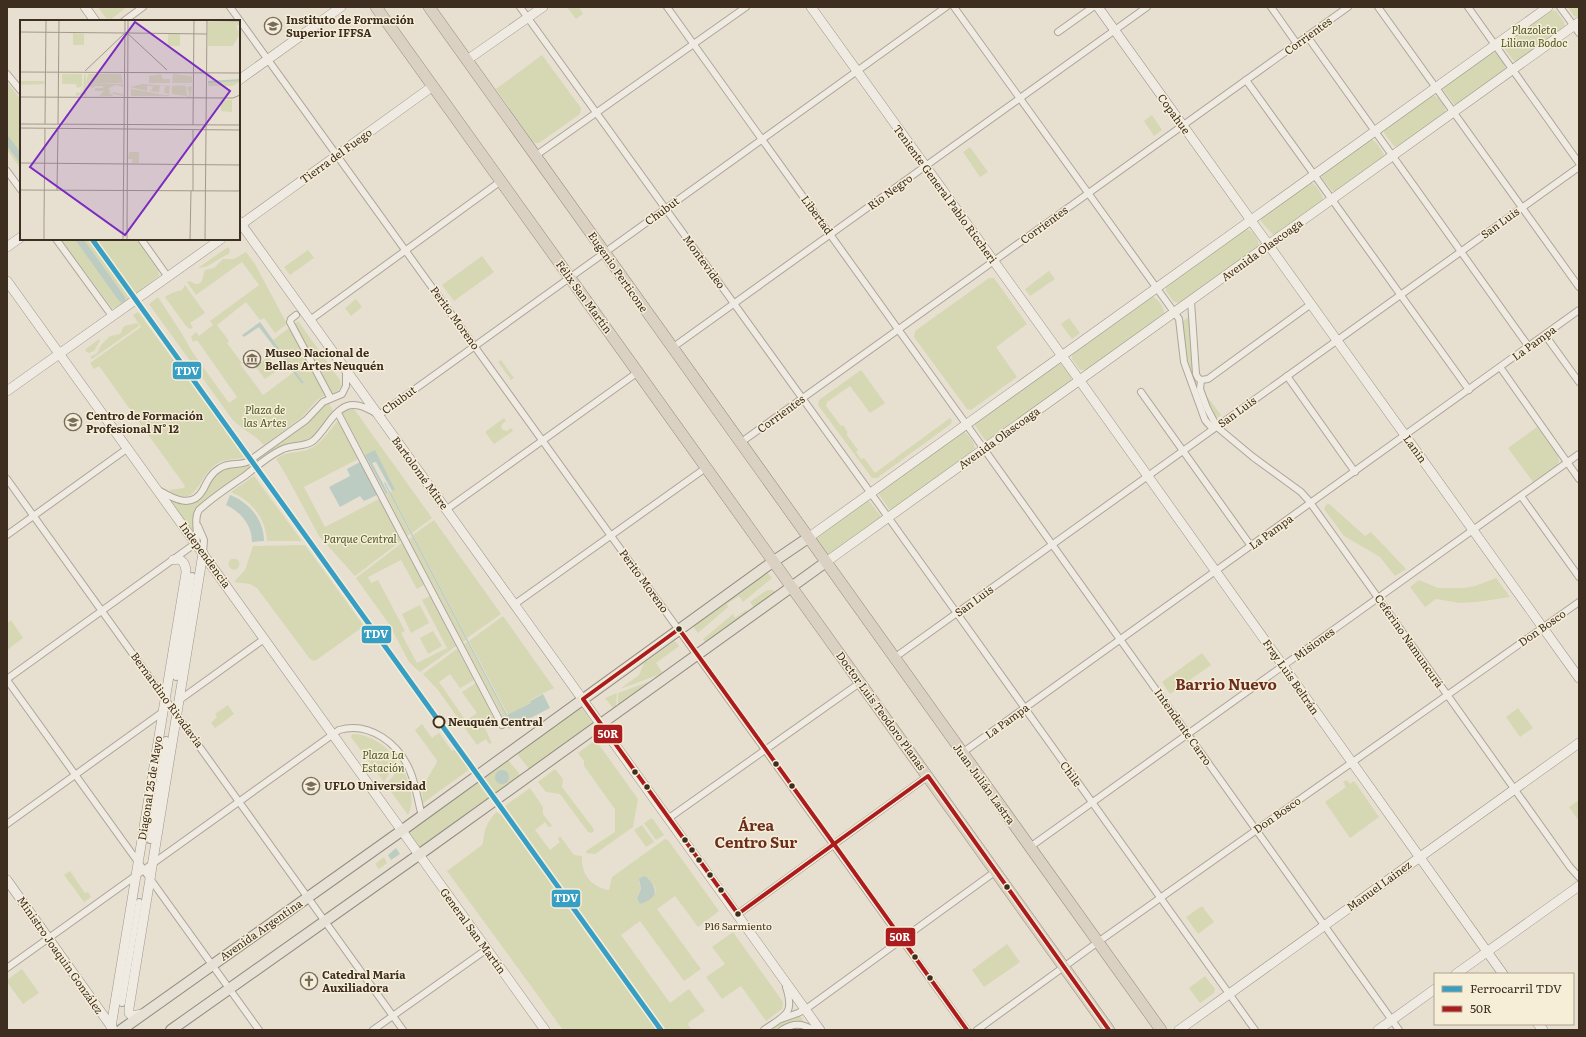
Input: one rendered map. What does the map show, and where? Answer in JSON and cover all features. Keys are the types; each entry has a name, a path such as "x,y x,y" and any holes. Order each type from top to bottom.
{"highway":[{"name":"Félix San Martín","path":"376,7 792,586"},
{"name":"Eugenio Perticone","path":"429,7 808,538"},
{"name":"Juan Julián Lastra","path":"808,538 1161,1030"},
{"name":"Doctor Luis Teodoro Planas","path":"792,586 1109,1030"}],"main road":[{"path":"85,7 94,20"},
{"path":"240,79 341,7"},
{"path":"467,60 542,7"},
{"name":"Teniente General Pablo Riccheri","path":"811,7 1080,381"},
{"name":"Copahue","path":"1098,7 1251,220"},
{"path":"401,831 679,629 1548,7"},
{"name":"Avenida Olascoaga","path":"419,856 792,586 1080,381 1513,69 1577,27"},
{"name":"Tierra del Fuego","path":"240,224 433,86"},
{"name":"Lanín","path":"1251,220 1579,678"},
{"name":"Bartolomé Mitre","path":"240,224 602,724 820,1030"},
{"path":"7,247 20,238"},
{"path":"7,391 220,240"},
{"name":"Independencia","path":"7,280 401,831"},
{"name":"Fray Luis Beltrán","path":"1080,381 1502,973"},
{"name":"Diagonal 25 de Mayo","path":"122,1003 139,902 151,880 153,862 150,840 166,740 163,712 165,698 176,677 192,575 203,553"},
{"path":"173,560 178,559 182,561 192,575"},
{"name":"Diagonal 25 de Mayo","path":"115,1029 122,1003 139,902 139,869 150,840 166,740 177,715 180,700 176,677 192,575"},
{"name":"Manuel Lainez","path":"1179,1030 1579,743"},
{"name":"General San Martín","path":"401,831 545,1030"},
{"name":"Avenida Argentina","path":"115,1029 142,1014 401,831"},
{"path":"172,1030 419,856"},
{"name":"Ministro Joaquín González","path":"7,880 115,1029"},
{"path":"1457,973 1579,886"},
{"path":"1378,1030 1434,990"},
{"path":"122,1003 131,1015 134,1016 142,1014"}],"street":[{"path":"125,20 143,7"},
{"name":"Perito Moreno","path":"230,7 240,20"},
{"name":"Montevideo","path":"520,7 888,517"},
{"name":"Libertad","path":"667,7 966,424"},
{"path":"535,156 746,7"},
{"name":"Chubut","path":"379,415 946,7"},
{"name":"Ceferino Namuncurá","path":"954,7 1174,313 1180,323 1182,353 1205,420 1301,492 1311,503 1514,789 1570,867 1579,877"},
{"path":"1058,32 1093,7"},
{"name":"Río Negro","path":"672,348 1147,7"},
{"path":"1271,7 1297,44"},
{"name":"Corrientes","path":"740,443 1348,7"},
{"path":"1378,7 1579,287"},
{"path":"1468,7 1579,163"},
{"path":"1560,7 1577,27"},
{"name":"Perito Moreno","path":"240,21 967,1030"},
{"path":"1307,36 1529,346"},
{"path":"7,74 20,90"},
{"path":"1246,80 1469,390"},
{"name":"San Luis","path":"894,658 1579,167"},
{"path":"7,171 20,189"},
{"path":"310,320 501,181"},
{"path":"57,240 112,316"},
{"path":"141,240 168,277"},
{"path":"1191,301 1196,374 1201,380"},
{"path":"1201,380 1208,379 1311,304"},
{"name":"La Pampa","path":"962,753 1579,310"},
{"path":"296,315 290,322 330,397"},
{"path":"1545,335 1579,382"},
{"path":"1500,367 1579,479"},
{"path":"157,490 180,501 188,501 195,498 201,493 211,475 218,469 226,465 241,464 250,461 306,420 321,403 342,394 346,386 346,369"},
{"path":"447,510 638,372"},
{"path":"1287,376 1355,472"},
{"path":"1201,380 1200,389 1215,428"},
{"path":"1141,392 1251,546"},
{"path":"259,1030 151,880 139,869 7,679 196,543 196,514 203,506 279,451 288,447 303,446 313,441 343,408 352,405 358,406 379,415"},
{"path":"339,415 502,724"},
{"name":"Intendente Carro","path":"966,424 1399,1030"},
{"path":"7,535 128,448"},
{"name":"Misiones","path":"1030,847 1579,454"},
{"path":"515,604 707,467"},
{"name":"Bernardino Rivadavia","path":"7,479 403,1030"},
{"path":"1521,496 1579,577"},
{"name":"Chile","path":"888,517 1255,1030"},
{"path":"197,524 204,537 205,543 203,553"},
{"name":"Don Bosco","path":"977,1030 1098,942 1579,602"},
{"path":"7,824 264,639"},
{"path":"669,818 861,682"},
{"path":"7,968 139,869 153,862 339,730 348,728 364,728 382,737 393,746 403,758 410,771 422,816"},
{"path":"738,914 928,776"},
{"path":"764,1030 781,1019 806,1009 996,871"},
{"path":"373,1030 486,949"},
{"path":"781,1019 787,1012 790,1004 784,978"},
{"path":"782,1030 797,1024 807,1026 813,1030"}],"green space":[{"path":"98,7 127,7 111,19 106,18"},
{"path":"567,7 579,7 583,14 576,19"},
{"path":"1568,7 1579,7 1579,17 1574,16"},
{"name":"Plazoleta Liliana Bodoc","path":"1551,10 1556,11 1564,22 1565,27 1517,62 1514,61 1504,48 1505,43"},
{"path":"1491,52 1496,53 1504,64 1506,70 1457,105 1454,104 1443,88"},
{"path":"542,55 581,108 580,114 539,143 534,143 496,89"},
{"path":"7,82 20,99 20,168 7,150"},
{"path":"1433,95 1441,102 1446,112 1397,147 1394,146 1384,133 1384,130"},
{"path":"1152,115 1162,130 1154,136 1144,121"},
{"path":"1371,139 1380,148 1384,155 1383,158 1335,192 1332,191 1321,175"},
{"path":"970,147 988,172 980,177 963,152"},
{"path":"1310,182 1320,191 1323,198 1322,201 1275,235 1272,234 1261,221 1261,218"},
{"path":"1247,229 1253,233 1256,238 1259,245 1257,247 1180,303 1174,302 1166,291 1166,286"},
{"path":"62,240 137,240 158,270 159,276 119,307 112,308"},
{"path":"228,247 230,250 229,254 210,265 198,268"},
{"path":"308,250 314,258 290,275 284,267"},
{"name":"Plaza de las Artes","path":"246,252 255,264 287,324 275,333 264,318 260,320 246,302 217,325 229,341 227,343 242,363 240,364 263,395 294,372 302,384 304,383 273,340 289,328 325,395 318,399 302,417 264,445 232,419 149,304 158,297 191,350 229,403 237,397 197,340 193,342 191,337 196,332 199,336 213,325 210,321 259,285 242,262 196,295 187,282 190,281 200,284 205,270 214,268 223,259 234,259"},
{"path":"482,256 494,272 454,301 442,285"},
{"path":"1049,271 1055,279 1030,296 1025,289"},
{"path":"989,278 994,278 1027,324 996,347 1017,377 971,410 967,409 914,337 915,331"},
{"path":"185,285 205,313 190,323 193,328 190,329 186,326 165,297 182,290"},
{"path":"1150,297 1154,297 1160,303 1164,309 1164,314 1086,370 1080,370 1072,359 1072,354"},
{"path":"356,299 362,307 351,316 345,308"},
{"path":"138,312 245,457 226,460 215,465 209,470 196,490 185,497 169,490 184,488 185,486 99,366 94,369 90,363 141,327 133,315"},
{"path":"1069,318 1080,333 1072,339 1061,324"},
{"path":"1187,318 1190,319 1194,379 1221,415 1204,427 1184,368 1178,325"},
{"path":"298,321 340,380 341,386 338,391 332,393 295,324"},
{"path":"137,323 139,326 92,359 90,357 97,353 101,345 110,336 120,334 124,326"},
{"path":"99,339 100,341 94,351 89,353 85,351 86,349"},
{"path":"268,357 278,370 265,379 255,366"},
{"path":"501,360 514,378 511,380 498,362"},
{"path":"1057,363 1062,364 1071,377 1071,381 988,441 985,440 974,424"},
{"path":"861,370 885,403 870,413 850,386 827,402 826,406 841,426 843,425 848,433 846,434 858,450 856,452 861,459 864,458 875,473 950,418 952,420 951,424 877,478 872,478 818,405 819,400"},
{"path":"328,401 334,413 315,436 308,441 290,445 197,508 193,517 194,532 192,531 168,498 181,503 188,503 223,469 230,466 244,465"},
{"name":"Parque Central","path":"349,409 354,409 432,518 412,533 390,492 394,490 375,451 365,455 342,412"},
{"path":"504,418 506,421 501,427 503,430 507,431 511,428 513,431 494,444 485,432"},
{"name":"Parque Central","path":"338,420 358,459 304,487 325,527 379,499 401,541 355,576 319,536 276,459 285,454 313,447 325,437"},
{"path":"1537,427 1558,456 1559,461 1557,465 1533,482 1508,448"},
{"path":"963,431 971,439 975,449 892,510 889,509 878,493"},
{"path":"254,476 302,541 267,541 261,518 245,500 231,492"},
{"path":"389,493 410,534 407,536 386,494"},
{"path":"868,500 881,516 881,519 828,555 815,538"},
{"path":"1328,503 1365,536 1371,532 1406,569 1395,576 1380,557 1344,536 1324,509"},
{"name":"Parque Central","path":"434,520 501,614 467,638 413,535"},
{"path":"412,537 466,640 463,642 409,539"},
{"name":"Parque Central","path":"402,543 424,585 417,589 401,560 368,577 371,583 378,580 405,631 401,633 417,663 447,648 422,600 430,596 456,646 420,672 409,662 389,624 356,578"},
{"path":"305,545 364,626 315,661 310,659 257,588 250,584 234,582 245,570 253,546"},
{"path":"232,559 236,559 238,560 238,568 232,569 229,566 229,562"},
{"path":"766,571 772,578 743,602 739,596 727,604 728,607 698,633 692,625"},
{"path":"1496,578 1510,597 1460,603 1436,599 1425,607 1410,587 1419,580 1438,588 1464,588 1475,586"},
{"path":"767,590 773,590 777,593 755,609 750,602"},
{"path":"420,605 429,623 411,633 402,614"},
{"path":"746,610 748,614 706,644 703,639 733,614 735,618"},
{"path":"503,616 554,688 530,700 531,703 508,715 469,641"},
{"path":"11,620 23,638 7,650 7,623"},
{"path":"433,631 442,646 428,654 420,638"},
{"path":"675,641 679,646 656,663 662,672 658,675 620,689 639,675 644,663"},
{"path":"467,642 506,716 503,717 464,644"},
{"path":"457,649 474,680 460,688 450,674 439,682 466,721 477,713 462,692 476,683 494,719 483,724 492,743 489,744 486,739 477,745 438,690 423,674"},
{"path":"1202,653 1211,665 1170,694 1162,682"},
{"path":"648,682 649,683 618,705 618,693"},
{"path":"617,693 616,706 613,708 605,698"},
{"path":"228,705 234,714 215,728 211,723 217,717 215,714"},
{"path":"579,708 583,709 593,724 529,769 518,755 518,752"},
{"path":"1518,708 1533,728 1520,737 1506,717"},
{"name":"Plaza La Estación","path":"422,724 432,738 439,733 452,751 455,749 470,769 423,803 422,788 437,762 415,730"},
{"name":"Plaza La Estación","path":"352,734 366,736 378,742 397,760 384,782 351,737"},
{"path":"594,741 597,742 638,799 633,827 595,854 586,853 586,851 615,832 615,809 584,766 584,761 578,753"},
{"path":"508,760 519,773 520,777 420,848 408,832"},
{"name":"Plaza La Estación","path":"401,766 409,783 411,796 408,815 386,785"},
{"path":"555,769 563,779 562,787 593,828 594,831 592,833 588,832 560,794 546,792 538,782"},
{"path":"1347,780 1350,784 1354,781 1379,817 1350,838 1325,802 1346,787 1343,782"},
{"path":"530,788 543,807 543,814 552,826 549,827 545,822 535,830 550,850 560,842 558,839 560,836 574,855 582,856 583,868 588,879 597,886 609,890 612,877 665,839 668,840 719,911 698,927 675,896 657,909 701,969 684,981 640,921 621,935 670,1003 689,989 705,1011 689,1022 688,1025 692,1030 666,1030 505,806","holes":["648,878 655,887 656,892 640,904 637,897 641,889 639,881"]},
{"path":"1579,800 1579,821 1569,807"},
{"path":"497,812 502,815 657,1030 563,1030 447,871 482,845 487,825"},
{"path":"652,818 664,835 656,840 644,823"},
{"path":"642,825 654,842 646,847 634,830"},
{"path":"384,857 387,863 379,869 375,864"},
{"path":"70,871 85,893 88,892 91,897 84,902 64,875"},
{"path":"1202,906 1214,922 1198,934 1186,917"},
{"path":"733,932 783,1002 782,1009 766,1021 741,986 722,999 706,977 725,964 712,947"},
{"path":"1007,944 1020,962 984,987 972,970"},
{"path":"22,969 39,993 23,1004 7,982 7,980"},
{"path":"1205,976 1215,989 1214,993 1200,1003 1189,988"},
{"path":"800,1016 805,1023 768,1030 783,1021"}],"shaded area":[{"path":"260,322 304,383 302,384 259,327 244,337 242,335"},
{"path":"375,450 395,490 392,491 376,462 372,463 388,493 386,494 365,455"},
{"path":"360,462 377,495 364,501 360,496 340,507 329,487 350,476 347,469"},
{"path":"385,482 507,715 531,703 530,701 543,694 550,708 509,729 506,723 496,728 493,722 506,716 384,483"},
{"path":"230,495 243,502 254,513 261,526 264,541 252,542 250,530 245,520 236,511 226,505"},
{"path":"499,770 505,770 509,774 509,780 505,784 499,784 495,780 495,774"},
{"path":"396,848 400,854 391,860 388,855"},
{"path":"644,876 648,878 654,886 655,893 648,901 640,904 637,898 641,889 639,879"}],"waterway":[{"path":"7,140 20,158"},
{"path":"80,240 122,299"}],"rail line":[{"name":"TDV","path":"93,240 661,1030"}],"transit line":[{"name":"50R","path":"679,629 834,844 738,914 583,699 679,629"},
{"name":"50R","path":"834,844 928,776 1109,1030"},
{"name":"50R","path":"834,844 967,1030"}],"place":[{"name":"Instituto de Formación Superior IFFSA","path":"273,26"},
{"name":"Museo Nacional de Bellas Artes Neuquén","path":"252,359"},
{"name":"Centro de Formación Profesional N° 12","path":"73,422"},
{"name":"Neuquén Central","path":"439,722"},
{"name":"UFLO Universidad","path":"311,786"},
{"name":"P16 Sarmiento","path":"738,914"},
{"name":"Catedral María Auxiliadora","path":"309,981"}],"district":[{"name":"Barrio Nuevo","path":"1226,685"},
{"name":"Área Centro Sur","path":"756,834"}]}
